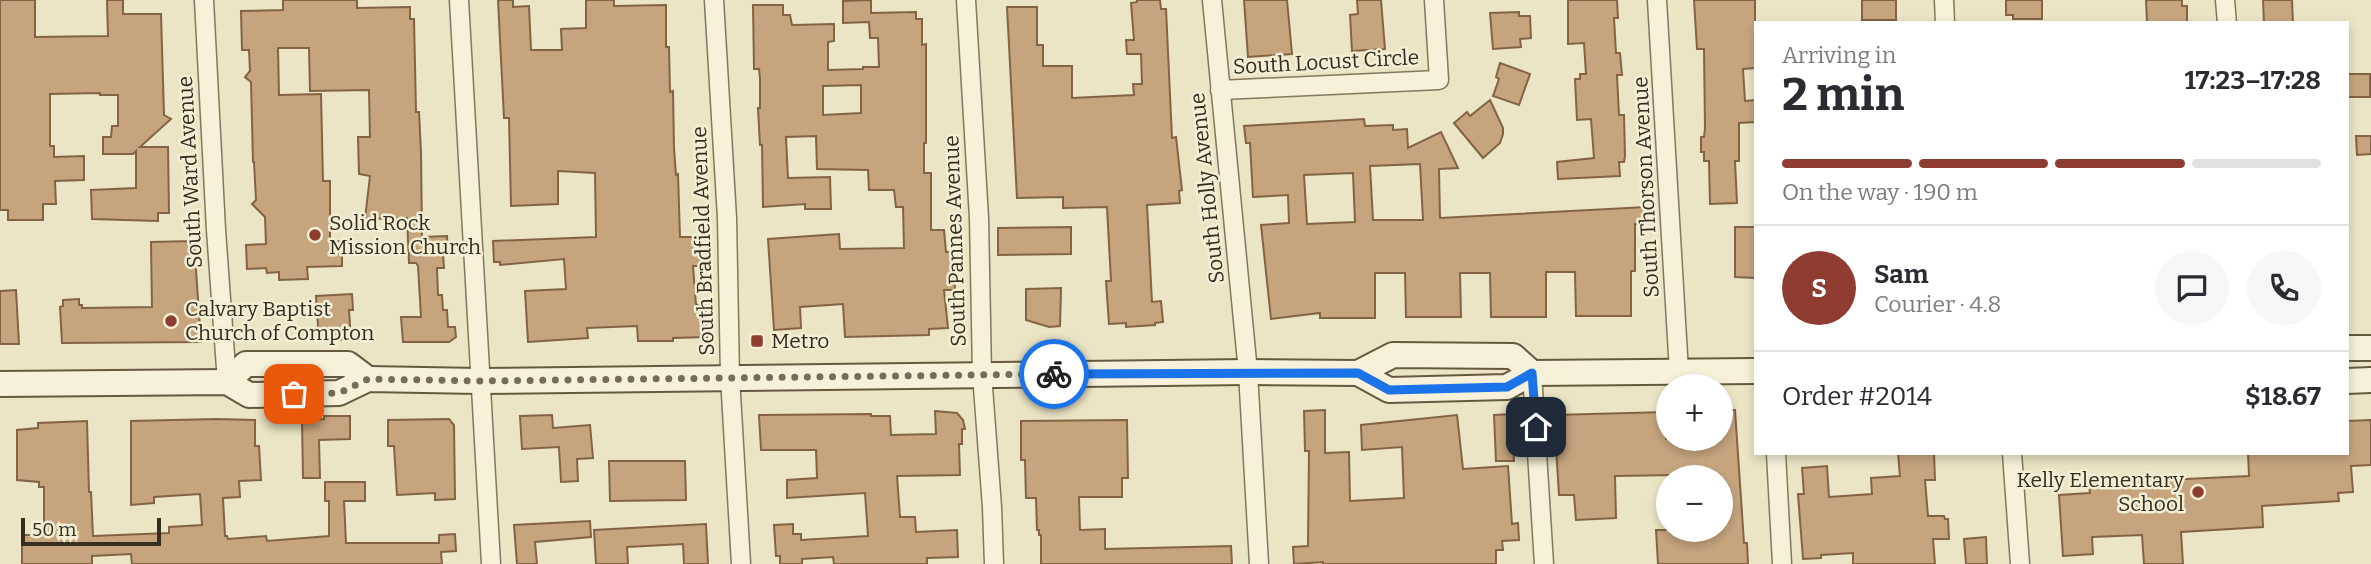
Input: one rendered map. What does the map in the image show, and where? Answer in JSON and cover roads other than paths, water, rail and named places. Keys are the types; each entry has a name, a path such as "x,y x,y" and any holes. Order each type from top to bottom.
{"main road":[{"path":"2349,348 2371,348"},
{"path":"0,384 227,382 249,395 339,393 368,379 480,381 982,374 1358,373 1393,355 1513,356 1532,373"},
{"path":"1358,373 1389,390 1507,387 1532,373 1754,371"},
{"path":"2349,381 2371,380"}],"street":[{"name":"South Ward Avenue","path":"204,0 227,382"},
{"path":"459,0 491,564"},
{"name":"South Bradfield Avenue","path":"714,0 727,218 730,377 741,564"},
{"name":"South Pannes Avenue","path":"966,0 979,218 982,374 994,564"},
{"name":"South Holly Avenue","path":"1212,0 1248,372 1259,564"},
{"name":"South Locust Circle","path":"1220,90 1439,80 1434,0"},
{"name":"South Thorson Avenue","path":"1657,0 1679,372"},
{"path":"1944,0 1945,21"},
{"path":"2225,0 2227,21"},
{"path":"1532,373 1544,564"},
{"path":"1776,455 1782,564"},
{"path":"2012,455 2020,564"}],"place":[{"name":"Solid Rock Mission Church","path":"315,235"},
{"name":"Calvary Baptist Church of Compton","path":"171,321"},
{"name":"Metro","path":"757,341"},
{"name":"Kelly Elementary School","path":"2198,492"}]}
